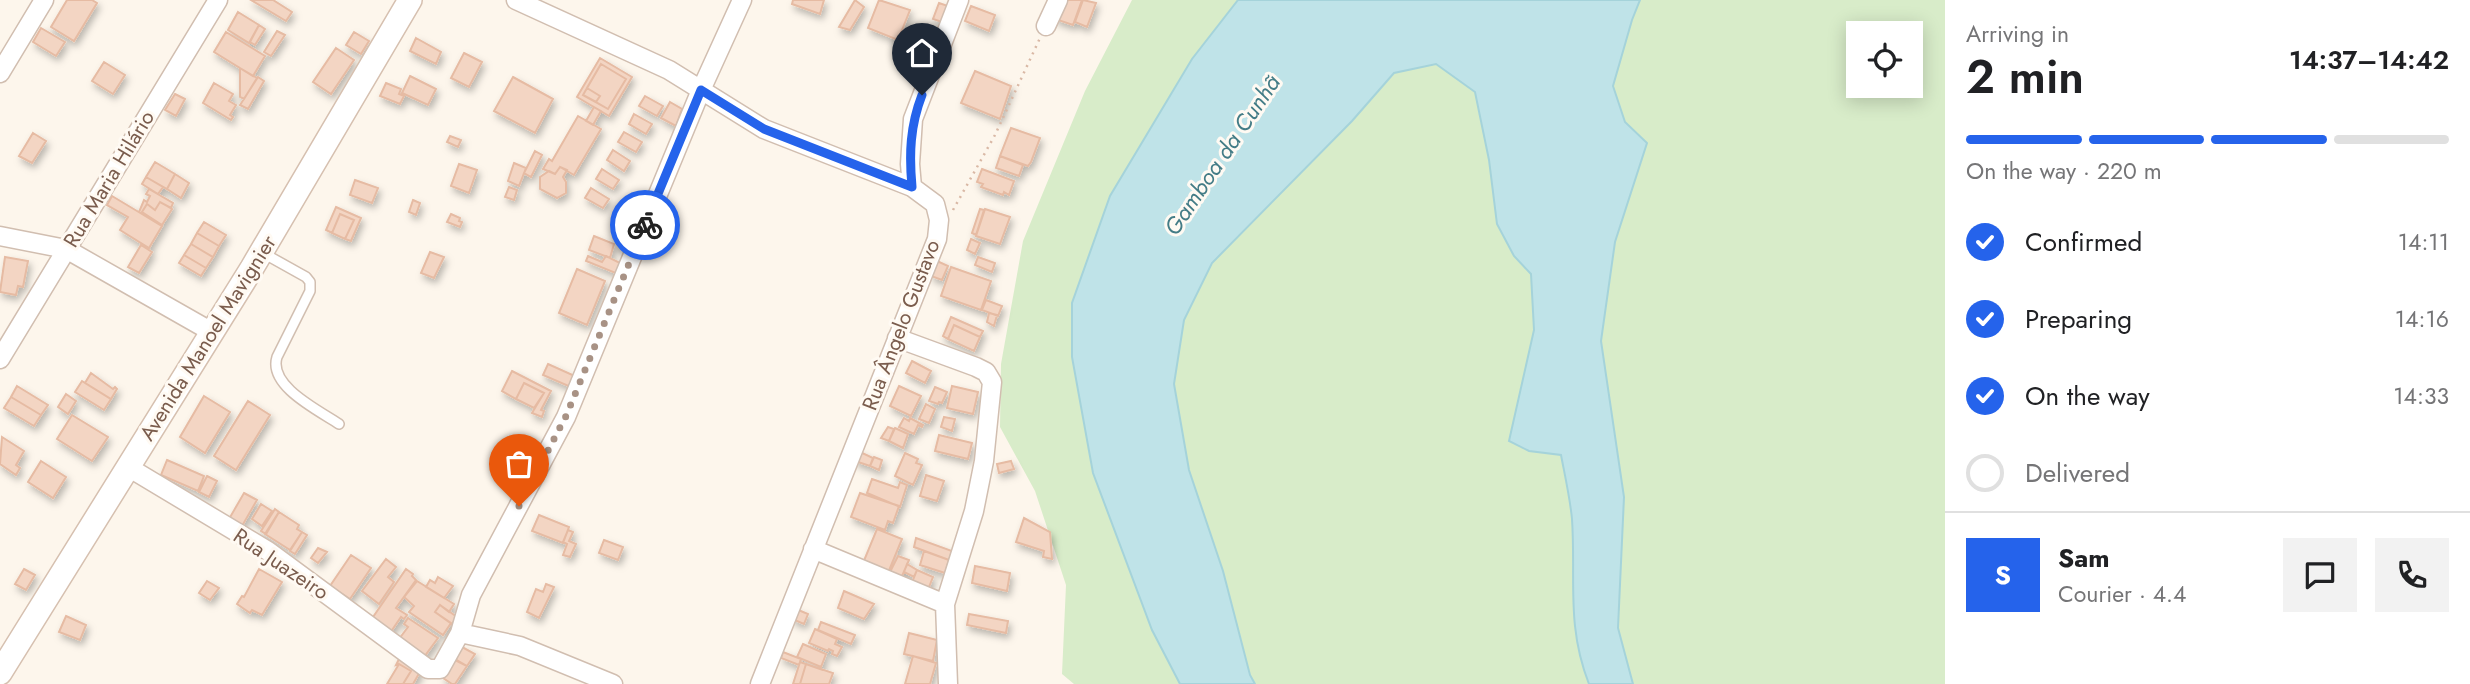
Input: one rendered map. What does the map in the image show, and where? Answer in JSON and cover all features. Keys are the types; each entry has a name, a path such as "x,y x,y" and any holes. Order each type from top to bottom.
{"street":[{"path":"0,73 44,0"},
{"name":"Rua Maria Hilário","path":"0,359 218,0"},
{"name":"Avenida Manoel Mavignier","path":"0,673 262,253 410,0"},
{"name":"Rua Ângelo Gustavo","path":"516,0 669,70 764,129 912,187 935,204 939,220 937,239 760,684"},
{"path":"613,684 520,646 460,633 471,595 566,416 701,90 742,0"},
{"path":"912,187 910,139 913,119 959,0"},
{"path":"1046,26 1058,0"},
{"path":"0,236 66,249 212,332"},
{"path":"897,338 976,367 986,372 992,382 984,461 974,511 945,604 948,684"},
{"name":"Rua Juazeiro","path":"128,467 268,551 428,669 440,668 460,633"},
{"path":"813,549 945,604"}],"lane":[{"path":"262,253 306,277 310,282 310,291 277,357 276,372 289,389 339,424"}],"path":[{"path":"937,239 995,135 1046,26"}],"green space":[{"path":"1132,0 1238,0 1192,59 1110,196 1072,303 1093,473 1152,630 1180,684 1074,684 1062,674 1066,585 1035,491 1000,427 1001,364 1023,241 1085,91"},
{"path":"1640,0 1945,0 1945,684 1633,684 1618,628 1624,497 1601,341 1615,242 1647,143 1625,122 1613,86"},
{"path":"1436,64 1475,92 1489,160 1498,224 1514,256 1531,274 1534,329 1509,441 1529,451 1561,455 1572,519 1573,602 1577,642 1589,684 1255,684 1250,675 1223,571 1189,470 1174,384 1184,320 1212,263 1352,121 1395,73"}],"water":[{"name":"Gamboa da Cunhã","path":"1238,0 1640,0 1613,86 1625,122 1647,143 1615,242 1601,341 1624,497 1618,628 1633,684 1589,684 1582,662 1573,602 1572,519 1561,455 1529,451 1509,441 1534,330 1531,274 1514,256 1497,224 1489,160 1475,92 1436,64 1394,73 1352,121 1212,263 1184,320 1174,384 1189,470 1223,571 1250,675 1255,684 1180,684 1152,630 1093,473 1072,357 1072,303 1110,196 1192,59"}],"building":[{"path":"67,0 92,0 97,3 74,41 51,27"},
{"path":"251,0 273,0 292,12 286,21"},
{"path":"793,0 824,0 820,14 792,4"},
{"path":"855,0 864,7 850,30 839,27"},
{"path":"879,0 910,10 898,40 868,28"},
{"path":"1062,0 1082,0 1073,25 1055,19"},
{"path":"1083,0 1096,3 1087,27 1075,22"},
{"path":"939,3 948,6 942,22 933,19"},
{"path":"971,6 995,15 989,31 965,21"},
{"path":"238,12 259,25 249,43 228,30"},
{"path":"259,25 265,29 255,45 250,42"},
{"path":"41,28 65,42 56,56 33,42"},
{"path":"277,31 285,35 271,56 264,52"},
{"path":"226,32 265,56 253,76 214,52"},
{"path":"354,32 369,41 361,54 346,45"},
{"path":"416,38 441,52 436,64 410,51"},
{"path":"336,48 354,60 331,94 313,82"},
{"path":"464,53 482,62 469,87 451,78"},
{"path":"600,58 632,77 609,116 577,97","holes":["601,64 626,79 608,109 583,95"]},
{"path":"104,62 125,75 113,94 92,81"},
{"path":"601,64 626,79 608,109 596,102 600,96 587,88"},
{"path":"240,68 257,78 244,99 240,97"},
{"path":"975,71 1011,86 1000,119 961,103"},
{"path":"410,76 436,89 428,105 402,93"},
{"path":"258,77 264,81 248,109 240,105"},
{"path":"513,77 553,99 535,133 494,111"},
{"path":"214,83 233,94 229,101 236,105 230,115 233,117 231,120 203,103"},
{"path":"386,83 401,89 399,94 404,96 400,104 380,96"},
{"path":"587,88 600,96 596,102 583,95"},
{"path":"175,94 185,99 176,116 165,110"},
{"path":"645,96 663,106 657,116 639,106"},
{"path":"670,102 682,109 676,126 661,118"},
{"path":"594,107 601,111 593,125 586,121"},
{"path":"634,114 652,124 646,134 629,124"},
{"path":"578,116 601,129 574,175 560,167 555,174 543,169 549,159 552,161"},
{"path":"1011,128 1040,138 1028,166 1000,156"},
{"path":"624,132 642,142 636,152 618,142"},
{"path":"33,133 46,141 32,163 19,156"},
{"path":"450,136 461,140 458,147 447,142"},
{"path":"613,150 630,161 624,171 607,160"},
{"path":"535,151 542,155 531,177 524,173"},
{"path":"1000,156 1023,165 1019,176 996,168"},
{"path":"155,162 175,174 167,189 146,177"},
{"path":"514,163 526,168 519,186 508,181"},
{"path":"459,164 477,170 469,193 451,186"},
{"path":"560,167 567,170 563,177 566,193 557,198 540,189 540,177 549,171 555,174"},
{"path":"602,169 619,180 613,189 596,179"},
{"path":"982,169 1014,181 1009,195 981,187 983,184 977,182"},
{"path":"175,174 189,183 181,198 167,189"},
{"path":"146,177 163,187 158,194 142,184"},
{"path":"355,180 378,188 372,203 350,195"},
{"path":"509,187 517,190 514,200 505,197"},
{"path":"591,188 609,199 603,208 585,198"},
{"path":"149,189 173,203 171,208 160,202 155,210 147,204 142,212 160,225 139,212 144,200 147,202 150,196 146,194"},
{"path":"112,196 162,226 149,248 120,230 128,217 107,205"},
{"path":"413,200 420,203 416,215 409,212"},
{"path":"160,202 172,209 162,225 142,212 147,204 155,210"},
{"path":"336,207 361,218 351,241 345,239 354,220 340,214 332,233 326,230"},
{"path":"980,209 984,210 976,235 972,233"},
{"path":"985,209 1010,217 1000,244 976,236"},
{"path":"340,214 354,220 345,239 332,233"},
{"path":"451,214 460,218 460,227 447,222"},
{"path":"204,222 226,235 219,246 197,233"},
{"path":"197,233 219,246 213,257 191,244"},
{"path":"594,236 614,244 610,258 589,250"},
{"path":"971,239 980,243 975,254 967,250"},
{"path":"191,244 213,257 206,268 184,255"},
{"path":"141,245 152,252 139,273 128,267"},
{"path":"430,252 444,257 434,278 421,273"},
{"path":"184,255 206,268 201,276 179,263"},
{"path":"588,256 602,262 606,256 622,264 618,274 586,261"},
{"path":"5,257 28,261 23,287 18,286 16,295 0,292"},
{"path":"978,257 995,263 992,272 975,265"},
{"path":"937,261 948,266 942,280 931,276"},
{"path":"951,267 991,281 981,310 941,296"},
{"path":"577,269 605,281 587,325 559,313"},
{"path":"986,300 1002,306 998,316 982,310"},
{"path":"989,313 997,315 994,326 987,322"},
{"path":"951,317 983,331 980,337 954,325 948,339 943,336"},
{"path":"954,325 980,337 974,351 948,339"},
{"path":"912,361 931,371 925,383 906,373"},
{"path":"548,364 577,377 573,388 543,375"},
{"path":"512,371 551,391 541,410 544,411 542,417 532,413 544,393 524,383 516,399 502,391"},
{"path":"91,373 117,389 111,399 85,383"},
{"path":"82,381 111,399 104,410 75,392"},
{"path":"524,383 544,393 534,408 516,399"},
{"path":"17,386 48,405 41,415 11,397"},
{"path":"899,386 921,396 911,416 890,406"},
{"path":"952,386 978,392 973,414 947,408"},
{"path":"935,387 947,392 942,403 929,401"},
{"path":"66,394 76,401 68,414 58,407"},
{"path":"204,396 230,412 205,453 180,437"},
{"path":"11,397 41,415 34,426 4,408"},
{"path":"248,401 270,415 236,470 214,456"},
{"path":"926,404 935,409 929,423 919,419"},
{"path":"72,415 108,437 92,461 57,439"},
{"path":"944,417 955,419 952,431 941,427"},
{"path":"904,418 923,425 918,425 914,434 899,427"},
{"path":"888,427 894,429 889,441 881,438"},
{"path":"895,428 908,434 903,448 889,441"},
{"path":"939,435 972,443 968,459 935,451"},
{"path":"2,437 24,451 16,465 20,468 16,475 0,464"},
{"path":"858,451 873,458 870,466 855,461"},
{"path":"905,453 918,459 916,463 922,465 913,485 895,476"},
{"path":"874,457 882,460 879,470 870,466"},
{"path":"167,460 204,476 198,491 161,475"},
{"path":"41,461 66,477 53,498 28,482"},
{"path":"1011,461 1014,469 999,473 997,464"},
{"path":"926,475 944,481 937,501 920,496"},
{"path":"207,476 217,481 209,497 199,492"},
{"path":"872,479 898,488 900,482 907,485 900,507 867,493"},
{"path":"244,493 257,500 242,526 229,519"},
{"path":"860,493 899,506 893,523 888,521 885,530 851,517"},
{"path":"261,504 272,511 262,526 252,519"},
{"path":"275,509 279,512 266,534 261,531"},
{"path":"279,512 299,525 297,529 302,532 290,550 265,534"},
{"path":"539,515 569,527 563,543 532,531"},
{"path":"1024,518 1050,532 1052,559 1043,557 1044,551 1016,542"},
{"path":"877,529 902,539 888,573 863,563"},
{"path":"568,530 573,532 569,541 576,544 570,557 563,555 567,544 563,542"},
{"path":"302,532 307,535 295,554 290,551"},
{"path":"916,538 952,551 949,560 914,547"},
{"path":"604,540 623,547 618,560 599,553"},
{"path":"318,548 327,552 318,563 311,558"},
{"path":"924,551 949,560 945,573 920,565"},
{"path":"351,555 371,568 350,599 330,586"},
{"path":"898,556 909,560 899,583 887,578"},
{"path":"386,559 396,567 388,577 394,582 379,604 362,591"},
{"path":"907,564 917,570 914,577 904,572"},
{"path":"975,566 1010,573 1007,591 972,583"},
{"path":"24,569 35,575 26,590 15,584"},
{"path":"259,569 282,582 262,615 252,610 250,613 237,604 242,596 244,597"},
{"path":"406,569 416,580 396,608 407,615 404,619 401,617 390,633 371,620"},
{"path":"917,570 933,577 927,592 911,585"},
{"path":"438,577 453,586 444,598 426,587 430,580 435,583"},
{"path":"207,581 219,588 210,600 199,593"},
{"path":"417,581 454,604 449,612 440,605 435,612 451,623 443,635 409,612 414,606 404,597"},
{"path":"546,584 554,587 539,618 527,612 536,589 543,592"},
{"path":"844,591 874,604 864,619 838,608"},
{"path":"440,605 457,617 452,624 435,612"},
{"path":"796,609 808,614 804,624 792,619"},
{"path":"969,614 1008,621 1006,633 967,625"},
{"path":"66,616 86,625 80,640 59,632"},
{"path":"408,618 438,638 424,657 399,639 408,627 404,624"},
{"path":"821,622 855,635 851,644 818,630"},
{"path":"815,629 837,639 835,644 842,647 837,656 829,649 828,651 809,643"},
{"path":"909,633 937,640 933,661 904,654"},
{"path":"803,644 826,654 821,667 797,657"},
{"path":"462,647 475,654 467,666 455,659"},
{"path":"783,652 801,659 799,665 781,658"},
{"path":"401,655 421,670 413,684 403,684 411,671 396,665"},
{"path":"913,656 936,663 930,684 905,684"},
{"path":"455,660 467,666 455,684 452,684 443,678"},
{"path":"800,662 806,664 800,684 793,684"},
{"path":"399,664 411,671 403,684 387,684"},
{"path":"806,664 833,673 829,684 800,684"}],"way so far":[{"path":"519,506 566,416 645,225"}],"route":[{"path":"645,225 701,90 764,129 912,187 910,139 913,119 922,95"}]}
